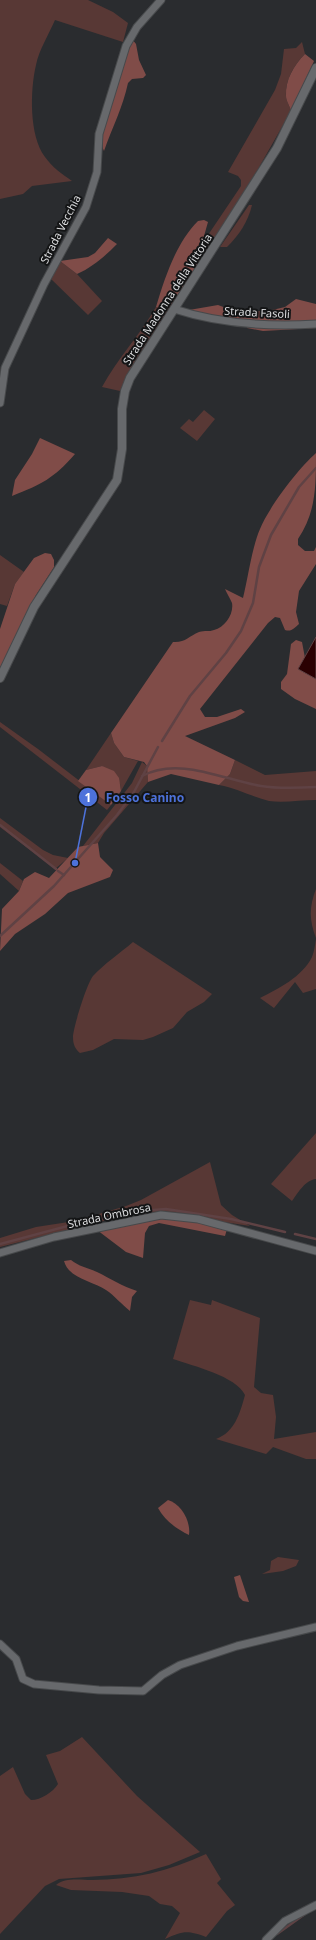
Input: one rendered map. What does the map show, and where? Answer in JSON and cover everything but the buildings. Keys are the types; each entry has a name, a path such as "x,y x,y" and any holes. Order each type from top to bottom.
{"street":[{"name":"Strada Vecchia","path":"0,403 5,368 44,284 86,208 97,172 99,134 126,46 137,27 161,0"},
{"name":"Strada Madonna della Vittoria","path":"0,678 37,602 117,480 122,449 122,408 125,391 130,378 141,358 280,143 316,68"},
{"name":"Strada Fasoli","path":"174,309 198,316 238,324 316,324"},
{"name":"Strada Ombrosa","path":"0,1253 54,1237 160,1215 198,1219 316,1250"},
{"path":"0,1644 16,1659 23,1679 34,1684 99,1690 143,1691 162,1675 180,1665 237,1646 316,1627"},
{"path":"266,1940 285,1921 316,1905"}],"shaded area":[{"path":"0,0 88,0 113,12 128,23 123,42 55,20 37,59 34,75 32,112 36,137 45,157 54,167 72,181 32,186 23,194 0,199"},
{"path":"132,39 136,44 139,60 146,75 143,78 132,79 128,83 104,151 102,141 103,128 107,112 117,79"},
{"path":"302,42 305,54 291,73 286,90 286,98 291,111 258,169 208,248 204,241 241,186 241,180 238,176 228,172 275,90 281,74 284,49 296,48"},
{"path":"305,54 314,61 291,111 286,98 287,84 297,63"},
{"path":"249,205 252,205 245,223 239,233 227,247 220,247"},
{"path":"204,220 208,222 204,236 208,248 171,308 156,307 167,272 177,250 190,230 198,221"},
{"path":"108,238 117,244 98,261 77,274 60,261 88,257 95,253"},
{"path":"60,261 77,274 102,301 88,315 49,277"},
{"path":"296,299 316,304 316,328 263,331 247,328 249,322 207,315 189,310 218,305 234,311 268,311 285,307"},
{"path":"156,307 171,308 138,356 120,391 102,387 108,377"},
{"path":"204,410 215,419 197,441 180,428 189,419 193,422"},
{"path":"40,438 75,454 46,480 12,496 15,480 32,454"},
{"path":"316,453 314,499 312,509 304,529 298,539 298,545 305,551 314,551 316,547 316,564 299,591 296,612 299,624 293,629 285,630 280,618 275,617 268,623 200,709 205,717 217,717 241,709 245,712 235,718 185,736 235,760 230,774 219,785 171,774 148,782 147,766 144,762 124,757 114,743 111,733 173,642 184,640 199,632 212,631 222,626 228,620 232,611 232,603 225,589 243,598 257,536 264,520 285,489"},
{"path":"45,553 51,554 54,560 54,567 36,595 0,668 0,629 15,584 34,558"},
{"path":"0,555 24,572 15,584 7,606 0,604"},
{"path":"316,637 316,679 298,669"},
{"path":"296,640 302,642 305,658 298,669 316,679 316,709 295,699 281,689 281,682 287,674 291,644"},
{"path":"0,722 111,805 107,810 0,727"},
{"path":"111,733 114,743 124,757 138,761 121,791 120,784 102,766 86,770"},
{"path":"235,760 265,775 316,771 316,800 275,802 219,785 230,774"},
{"path":"142,762 147,766 148,782 104,833 98,843 83,846 132,783"},
{"path":"102,766 114,771 119,778 121,791 111,805 78,781 86,770"},
{"path":"0,818 43,850 53,855 68,858 55,869 0,827"},
{"path":"98,843 100,857 113,870 110,877 68,893 45,914 15,934 0,951 2,909 19,891 24,879 35,872 49,878 78,847"},
{"path":"0,863 23,881 19,891 0,874"},
{"path":"316,889 316,938 311,919 311,908"},
{"path":"316,939 316,989 303,993 295,982 274,1008 260,998 289,982 302,971 312,957"},
{"path":"133,942 212,994 204,1002 187,1012 173,1028 153,1037 143,1040 114,1039 93,1050 80,1053 74,1044 73,1037 75,1025 90,980 102,967"},
{"path":"316,1133 316,1179 305,1184 292,1201 271,1184"},
{"path":"210,1162 221,1205 232,1215 250,1226 159,1212 132,1215 99,1222 0,1247 0,1238 36,1227 75,1221 141,1200"},
{"path":"160,1216 182,1219 227,1229 225,1236 159,1223 149,1226 145,1233 143,1258 126,1252 97,1230"},
{"path":"71,1260 121,1285 137,1291 132,1297 130,1311 106,1290 76,1276 71,1272 64,1261"},
{"path":"190,1300 211,1305 212,1300 260,1318 254,1387 261,1393 273,1395 276,1417 274,1439 316,1432 316,1459 306,1459 273,1447 266,1454 216,1439 228,1432 236,1421 245,1395 233,1382 224,1377 173,1359"},
{"path":"168,1500 173,1502 181,1509 187,1519 189,1535 172,1524 164,1517 158,1508"},
{"path":"278,1557 299,1560 296,1566 283,1571 262,1574 270,1570 271,1561"},
{"path":"240,1575 249,1602 243,1601 239,1597 234,1577"},
{"path":"82,1737 137,1796 200,1852 169,1865 141,1873 59,1879 45,1886 0,1934 0,1776 13,1767 25,1794 31,1800 43,1797 50,1793 58,1784 46,1755 60,1751"},
{"path":"206,1854 221,1879 217,1883 235,1905 227,1911 206,1937 185,1932 165,1939 180,1913 172,1906 160,1904 149,1896 122,1892 71,1890 56,1885 60,1882 68,1880 107,1880 136,1876 164,1870"}],"waterway":[{"path":"162,741 190,696 226,653 241,631 253,603 259,567 271,535 299,487 316,468"},
{"path":"0,936 54,886 117,815 134,792 158,747"},
{"path":"142,776 156,770 171,768 202,771 268,787 316,787"},
{"path":"0,825 56,869"},
{"path":"58,871 64,875"},
{"path":"0,1244 75,1224 139,1211 166,1209 231,1219 285,1232"},
{"path":"295,1234 316,1239"},
{"path":"277,1934 305,1914"}],"place":[{"name":"Fosso Canino","path":"75,863"}]}
